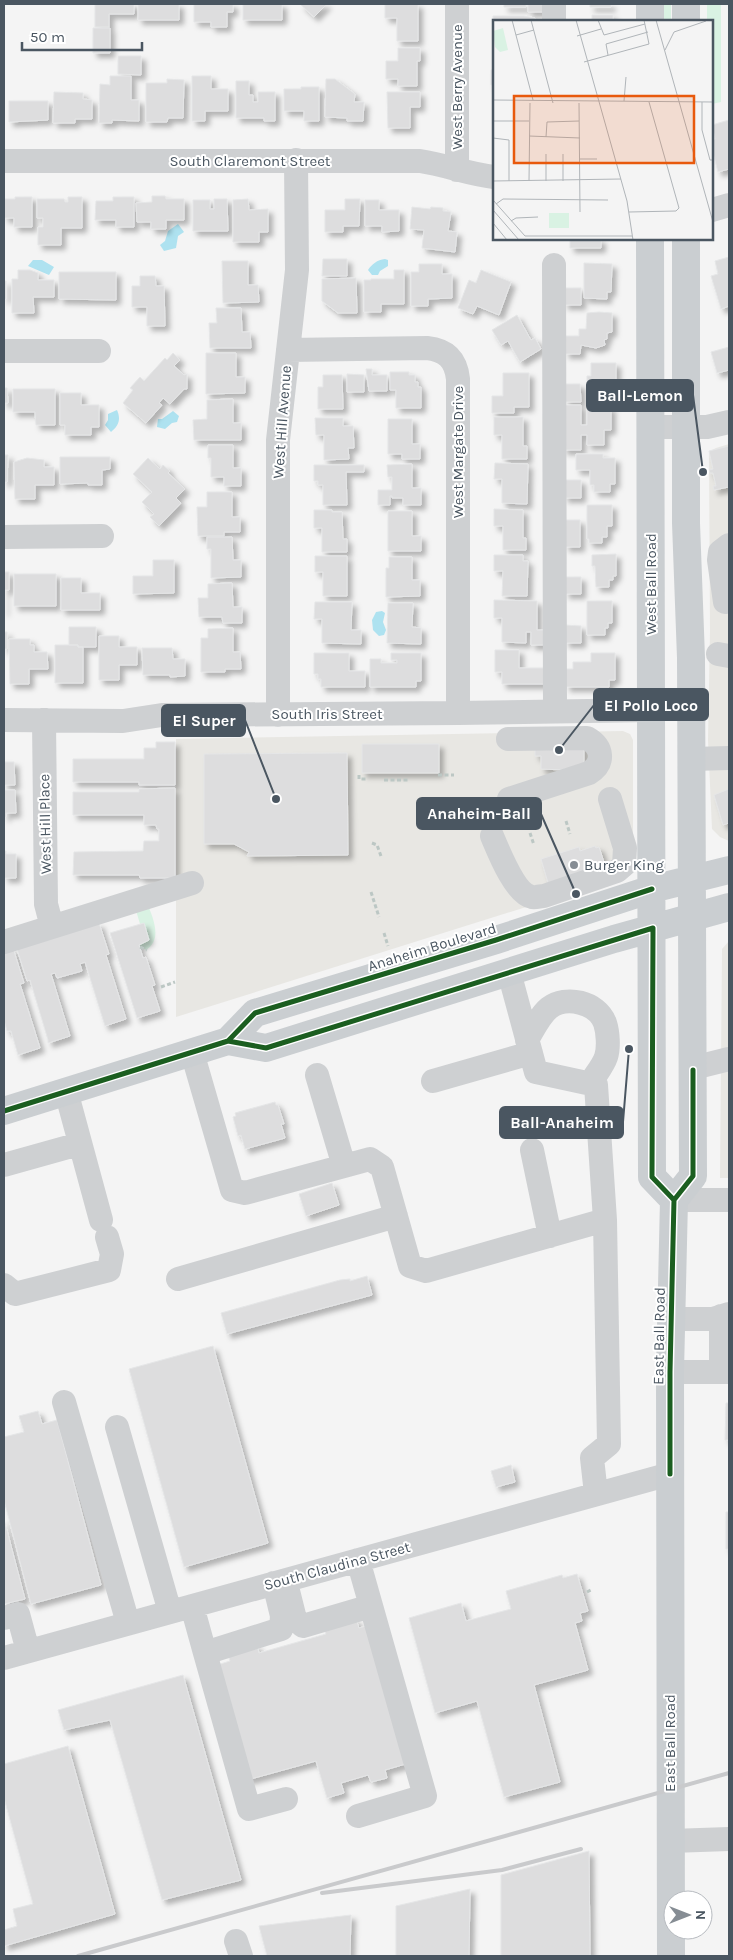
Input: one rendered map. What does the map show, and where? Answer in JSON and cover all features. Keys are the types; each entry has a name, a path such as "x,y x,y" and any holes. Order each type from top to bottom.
{"main road":[{"path":"650,4 650,20"},
{"path":"686,4 686,20"},
{"name":"West Ball Road","path":"650,240 653,928"},
{"path":"653,928 652,1177 674,1200 693,1176 692,658 686,522 686,240"},
{"name":"Anaheim Boulevard","path":"228,1041 255,1013 486,943 652,889 729,870"},
{"name":"Anaheim Boulevard","path":"4,1111 228,1041 266,1048 653,928 729,907"},
{"name":"East Ball Road","path":"671,1956 670,1372 674,1200"}],"street":[{"name":"West Berry Avenue","path":"457,4 457,170"},
{"path":"554,4 554,20"},
{"name":"West Hill Avenue","path":"278,715 278,440 296,270 296,160"},
{"name":"South Claremont Street","path":"4,161 420,161 441,164 475,175 493,177"},
{"path":"713,210 729,205"},
{"path":"554,265 555,711"},
{"name":"West Margate Drive","path":"288,350 427,348 441,351 453,360 458,379 458,714"},
{"path":"4,352 98,351"},
{"path":"651,427 707,427 729,422"},
{"path":"4,537 102,536"},
{"path":"725,602 719,560 720,552 729,545"},
{"name":"South Iris Street","path":"4,720 123,721 162,715 458,714 652,710"},
{"name":"West Hill Place","path":"44,720 46,904 52,927"},
{"path":"508,739 586,738 594,742 599,750 600,758 597,768 589,773 509,799"},
{"path":"692,759 729,758"},
{"path":"492,836 506,867 519,888 525,894 532,897 544,896 617,871 624,864 625,848 610,799"},
{"path":"4,942 192,883"},
{"path":"509,972 536,1072 596,1085 605,1220 609,1444 592,1458 596,1494"},
{"path":"433,1081 529,1046 549,1008 567,1001 583,1003 596,1011 605,1022 608,1038 606,1057 590,1084"},
{"path":"192,1052 232,1190 245,1193 370,1160 382,1167 410,1266 426,1271 605,1220"},
{"path":"693,1070 729,1058"},
{"path":"318,1075 344,1166"},
{"path":"4,1285 15,1294 109,1270 112,1254 79,1144 66,1091"},
{"path":"4,1165 79,1144"},
{"path":"532,1150 550,1236"},
{"path":"674,1200 729,1200"},
{"path":"178,1279 396,1216"},
{"path":"670,1372 725,1372 725,1315 713,1319 671,1319"},
{"path":"64,1402 128,1623"},
{"path":"117,1427 181,1609 205,1653 249,1808 286,1799"},
{"name":"South Claudina Street","path":"4,1658 670,1474"},
{"path":"358,1560 425,1796 358,1816"},
{"path":"205,1653 281,1629 280,1581"},
{"path":"280,1581 296,1619 303,1626 371,1606"},
{"path":"4,1618 18,1614 28,1651"},
{"path":"670,1841 729,1839"}],"path":[{"path":"438,775 454,774"},
{"path":"359,775 359,779 367,779"},
{"path":"384,780 410,780"},
{"path":"566,821 570,834"},
{"path":"530,833 534,845"},
{"path":"372,843 377,845 381,856"},
{"path":"371,892 379,917"},
{"path":"384,933 388,946"},
{"path":"140,947 144,947 147,950"},
{"path":"161,987 175,982"},
{"path":"586,1592 591,1590"}],"shaded area":[{"path":"729,444 729,841 720,837 712,829 708,740 710,631 709,455 710,451"},
{"path":"623,731 630,734 633,740 633,858 625,876 176,1017 176,739"},
{"path":"729,941 729,1178 720,1178 722,949"}],"green space":[{"path":"663,4 671,4 671,20 663,20"},
{"path":"707,4 721,4 721,102 713,104 713,20 707,20"},
{"path":"147,903 154,922 155,934 154,940 146,950 139,945 149,940 144,923 140,924 135,907"}],"water":[{"path":"178,224 184,232 178,236 176,248 164,251 160,245 165,241 168,231"},
{"path":"33,260 42,260 54,267 49,275 28,266"},
{"path":"388,260 388,266 380,271 378,275 372,275 368,270 377,261"},
{"path":"117,410 118,422 111,432 105,425 108,420 108,414"},
{"path":"173,411 179,416 177,422 172,423 165,429 157,427 158,419 162,419"},
{"path":"382,611 385,613 383,622 386,630 384,635 379,636 373,630 372,620 376,612"}],"building":[{"path":"95,4 134,4 134,14 109,14 109,27 95,27"},
{"path":"138,4 179,4 179,20 138,20"},
{"path":"194,4 233,4 233,12 227,12 227,27 211,27 211,22 194,22"},
{"path":"243,4 282,4 282,20 243,20"},
{"path":"300,4 327,4 314,17"},
{"path":"385,4 418,4 418,41 397,41 397,18 385,18"},
{"path":"504,4 526,4 526,7 504,7"},
{"path":"528,4 547,4 547,12 528,12"},
{"path":"590,4 611,4 611,7 590,7"},
{"path":"592,15 613,15 613,20 592,20"},
{"path":"493,16 535,18 535,20 493,20"},
{"path":"93,28 110,28 110,53 93,53"},
{"path":"398,48 420,48 420,61 417,61 417,86 398,86 398,79 386,79 386,61 398,61"},
{"path":"118,56 141,56 141,75 118,74"},
{"path":"491,70 493,70 493,85 491,85"},
{"path":"110,76 131,76 131,100 139,100 139,121 112,120 112,123 99,123 100,84 110,85"},
{"path":"192,76 211,76 211,89 228,89 228,111 205,111 205,121 192,121"},
{"path":"167,79 184,80 183,118 168,118 167,122 146,122 146,83 167,83"},
{"path":"326,79 335,79 355,94 354,102 364,102 363,121 347,121 347,118 325,117"},
{"path":"236,81 249,81 249,95 253,95 253,102 258,102 258,92 275,92 275,121 264,121 264,118 236,118"},
{"path":"301,87 319,87 319,121 304,121 304,111 284,111 284,89 301,89"},
{"path":"54,92 83,93 83,99 92,100 92,119 75,119 75,123 53,123"},
{"path":"387,92 420,92 420,107 410,107 410,128 388,128"},
{"path":"9,101 48,101 48,120 9,122"},
{"path":"729,120 729,169 718,172 713,153 713,140 715,139 713,125"},
{"path":"152,196 165,196 166,199 184,199 184,220 166,220 166,229 151,229 151,222 137,222 136,203 152,202"},
{"path":"15,197 32,197 32,227 14,227 14,218 4,218 4,199 15,199"},
{"path":"68,197 82,197 82,228 61,228 61,245 38,245 38,227 43,227 43,218 37,218 37,199 64,199 65,202 68,202"},
{"path":"113,197 134,197 134,227 116,227 116,220 95,220 96,201 113,201"},
{"path":"214,199 227,199 228,231 193,231 193,200 210,200 210,209 214,209"},
{"path":"248,199 249,210 268,209 268,232 259,232 259,242 233,242 233,200"},
{"path":"345,199 360,199 359,226 343,226 343,232 325,232 325,210 345,210"},
{"path":"365,200 379,200 379,210 399,210 399,231 382,232 382,226 365,226"},
{"path":"412,207 443,208 443,211 451,212 448,231 457,232 455,252 422,248 424,230 410,229"},
{"path":"570,240 601,240 601,248 570,248"},
{"path":"729,257 729,306 721,309 711,276 718,274 715,261"},
{"path":"323,259 347,259 347,276 322,276"},
{"path":"222,261 248,261 248,285 258,285 259,302 223,303"},
{"path":"584,263 612,264 611,292 607,292 607,299 584,298"},
{"path":"419,264 442,264 442,274 452,274 452,298 428,299 428,306 411,306 411,272 419,272"},
{"path":"18,270 30,270 38,273 38,280 54,280 54,297 33,297 34,313 12,313 12,279 18,279"},
{"path":"394,270 404,270 404,304 381,304 381,312 364,312 364,280 394,279"},
{"path":"481,270 511,282 499,315 477,306 473,314 458,308 469,280 476,283"},
{"path":"59,272 116,272 116,300 59,299"},
{"path":"140,276 155,276 156,286 164,286 165,326 147,326 147,307 132,307 132,286 140,286"},
{"path":"356,278 357,313 338,313 322,301 322,279"},
{"path":"4,281 6,281 6,299 4,299"},
{"path":"564,288 581,288 581,305 564,305"},
{"path":"216,308 241,308 242,332 250,332 251,348 210,348 209,323 217,323"},
{"path":"587,313 612,313 612,332 607,333 607,339 604,340 605,345 596,348 581,345 580,354 565,354 565,336 579,336 579,329 586,329"},
{"path":"517,315 531,340 535,338 541,349 520,362 508,341 501,345 492,330"},
{"path":"729,347 729,370 717,373 711,352"},
{"path":"173,353 180,360 174,366 184,375 187,374 187,389 184,389 170,404 163,398 159,403 162,405 146,423 123,403 133,390 130,388 140,377 144,381 165,358 167,360"},
{"path":"206,353 236,353 236,377 245,377 245,393 206,394"},
{"path":"591,363 616,363 616,383 612,383 612,388 609,388 609,394 587,394 587,376 591,376"},
{"path":"366,369 372,369 372,375 387,375 387,391 369,391"},
{"path":"390,372 409,372 409,375 415,375 415,382 418,382 418,387 421,387 421,408 396,408 396,390 390,390"},
{"path":"503,373 529,373 529,407 514,407 514,413 492,413 492,396 503,396"},
{"path":"347,374 364,375 364,392 347,392"},
{"path":"323,375 342,375 343,409 318,409 318,387 323,387"},
{"path":"564,384 580,384 581,402 565,402"},
{"path":"4,388 7,388 8,403 4,403"},
{"path":"13,389 55,389 55,425 36,425 35,412 13,412"},
{"path":"60,393 81,393 81,405 99,405 99,427 91,427 91,435 65,435 65,425 60,425"},
{"path":"233,399 233,423 241,423 241,440 194,440 193,420 207,419 207,400"},
{"path":"563,405 581,405 581,425 587,425 587,407 611,407 611,430 604,430 604,445 587,445 587,435 581,435 581,450 563,450"},
{"path":"494,417 523,417 523,446 527,446 527,459 502,459 502,435 494,435"},
{"path":"315,418 343,418 343,426 353,426 354,448 348,448 349,459 324,460 324,435 316,435"},
{"path":"388,419 412,419 412,444 420,444 420,459 402,459 402,454 388,454"},
{"path":"208,445 233,445 233,468 241,468 241,486 224,486 224,477 211,477 211,458 208,458"},
{"path":"729,446 729,487 714,490 713,486 716,486 713,473 710,473 709,470 713,469 709,451"},
{"path":"576,454 603,454 603,458 615,458 615,484 610,484 610,492 594,492 594,485 590,485 590,470 576,470"},
{"path":"4,455 8,455 7,482 4,482"},
{"path":"60,457 110,457 110,469 102,470 102,485 88,485 88,483 60,484"},
{"path":"27,458 44,460 44,467 54,467 54,485 35,485 35,499 15,499 14,462"},
{"path":"148,458 160,469 163,465 170,471 168,473 185,489 176,498 181,503 159,526 150,517 154,514 142,502 152,492 133,474"},
{"path":"495,463 528,464 527,504 502,503 502,479 494,479"},
{"path":"412,464 412,488 421,488 421,505 403,505 403,498 392,498 390,496 390,505 378,505 378,490 392,490 392,477 388,477 387,465"},
{"path":"314,465 364,465 364,472 346,472 347,505 323,505 323,485 318,485 318,481 314,481"},
{"path":"564,480 581,480 581,498 564,498"},
{"path":"207,492 232,492 232,517 240,517 240,532 224,532 224,536 198,536 197,507 207,507"},
{"path":"587,505 612,505 612,526 607,526 607,537 602,537 602,543 589,543 589,539 587,539"},
{"path":"494,509 523,510 523,538 526,538 526,550 503,550 503,526 494,526"},
{"path":"314,510 342,512 343,539 347,539 347,552 322,552 322,528 314,528"},
{"path":"388,511 412,511 412,536 421,536 421,551 388,551"},
{"path":"565,520 580,520 580,547 565,547"},
{"path":"207,537 232,537 233,560 241,560 241,577 211,578 211,549 207,549"},
{"path":"616,554 616,576 613,576 613,580 609,580 609,587 596,587 595,566 592,566 592,555"},
{"path":"494,555 523,555 523,561 528,561 527,596 502,596 503,571 494,571"},
{"path":"315,556 347,556 347,596 323,596 323,572 315,572"},
{"path":"389,557 412,557 412,580 420,580 420,596 386,597 386,568 389,568"},
{"path":"153,560 174,560 174,593 133,594 133,576 153,576"},
{"path":"4,572 9,572 9,590 4,590"},
{"path":"14,574 56,574 56,606 14,606"},
{"path":"565,577 581,577 581,594 565,594"},
{"path":"61,578 81,578 81,593 100,593 100,610 61,610"},
{"path":"232,583 233,607 242,607 242,623 223,623 222,617 199,617 198,598 208,598 208,584"},
{"path":"494,600 537,601 537,630 546,630 546,645 531,645 531,632 526,632 526,643 502,642 502,618 494,618"},
{"path":"587,601 612,601 612,623 608,623 608,628 605,628 605,635 587,635"},
{"path":"315,602 352,602 351,630 361,630 361,644 322,643 322,619 314,619"},
{"path":"388,603 413,603 412,627 421,628 421,644 387,643"},
{"path":"565,625 581,626 581,643 565,643"},
{"path":"69,627 96,627 96,647 69,645"},
{"path":"233,628 233,652 240,652 241,669 225,669 225,672 201,672 201,638 208,638 208,629"},
{"path":"4,632 7,632 7,649 4,649"},
{"path":"99,636 119,636 119,647 137,647 137,665 119,665 119,680 99,680"},
{"path":"9,639 30,639 30,645 34,645 34,652 47,652 48,669 29,669 29,684 10,684"},
{"path":"55,645 78,645 78,647 83,647 83,683 55,683"},
{"path":"142,648 172,648 173,659 185,659 185,676 143,675"},
{"path":"495,650 519,650 519,668 544,668 544,684 502,684 502,672 495,672"},
{"path":"314,653 349,653 349,671 365,671 365,687 321,687 321,679 318,679 318,674 314,674"},
{"path":"391,653 421,653 421,681 416,681 416,687 370,687 370,659 381,659 381,663 397,663 397,660 391,660"},
{"path":"591,653 615,653 615,680 609,680 609,687 566,687 565,669 573,669 573,662 591,662"},
{"path":"156,742 175,742 175,785 139,785 139,782 73,782 73,759 144,759 144,748 156,748"},
{"path":"584,743 584,769 541,769 541,756 535,756 535,744"},
{"path":"362,744 439,744 439,773 362,773"},
{"path":"347,753 348,855 247,856 249,852 234,844 204,844 204,754"},
{"path":"4,759 5,762 14,762 15,785 4,785"},
{"path":"175,788 175,878 140,878 139,875 73,875 74,852 143,851 144,841 159,841 159,829 157,829 156,825 144,825 144,815 73,815 73,792 139,792 139,789"},
{"path":"729,789 729,823 723,825 714,795"},
{"path":"4,790 15,790 16,813 6,813 6,817 4,817"},
{"name":"Burger King","path":"595,846 596,848 599,847 607,871 549,886 541,859 579,847 580,851"},
{"path":"4,851 6,851 6,854 16,854 16,878 4,878"},
{"path":"99,923 109,954 106,955 126,1019 105,1026 85,962 80,964 82,971 57,978 55,973 51,974 70,1036 48,1043 30,980 27,981 17,949"},
{"path":"144,923 149,940 139,945 143,958 146,957 155,985 152,986 160,1011 137,1018 110,933"},
{"path":"13,948 24,983 20,984 40,1048 18,1055 11,1031 7,1031 4,1020 4,951"},
{"path":"275,1102 278,1105 284,1124 281,1124 285,1138 245,1149 241,1135 238,1136 233,1117 236,1116 235,1113"},
{"path":"332,1183 339,1205 306,1216 299,1194"},
{"path":"367,1276 372,1295 227,1334 221,1313 340,1280 350,1279 350,1281"},
{"path":"213,1346 268,1543 184,1567 129,1369"},
{"path":"726,1403 729,1403 729,1440 725,1440"},
{"path":"38,1411 42,1424 57,1420 101,1585 31,1604 4,1500 4,1437 24,1432 19,1416"},
{"path":"511,1465 515,1482 496,1487 491,1471"},
{"path":"726,1512 729,1512 729,1549 726,1549"},
{"path":"4,1519 25,1599 4,1604"},
{"path":"577,1574 588,1611 580,1613 582,1621 575,1623 588,1670 534,1685 560,1782 504,1797 477,1701 435,1713 409,1618 461,1603 466,1621 511,1609 506,1591 562,1575 563,1578"},
{"path":"356,1619 359,1628 370,1625 409,1763 385,1770 387,1778 371,1782 368,1775 341,1783 344,1793 327,1798 316,1761 247,1780 214,1666 230,1661 228,1654 257,1645 259,1653 326,1634 324,1628"},
{"path":"183,1675 241,1880 162,1900 110,1720 64,1730 58,1710"},
{"path":"68,1746 115,1914 4,1946 4,1930 17,1926 13,1909 33,1904 4,1798 4,1764"},
{"path":"589,1851 590,1956 501,1956 501,1875"},
{"path":"470,1889 469,1956 396,1956 396,1906"},
{"path":"351,1915 350,1956 267,1956 259,1926"}],"railway":[{"path":"78,1956 729,1773"},
{"path":"322,1893 502,1870 581,1849"}],"cycle path":[{"path":"228,1041 255,1013 496,940 652,889"},
{"path":"4,1111 228,1041 266,1048 653,928 652,1177 674,1200"},
{"path":"670,1474 674,1200 693,1176 693,1070"}],"place":[{"name":"Ball-Lemon","path":"703,472"},
{"name":"El Pollo Loco","path":"559,750"},
{"name":"El Super","path":"276,799"},
{"name":"Burger King","path":"574,865"},
{"name":"Anaheim-Ball","path":"576,894"},
{"name":"Ball-Anaheim","path":"629,1049"}]}
